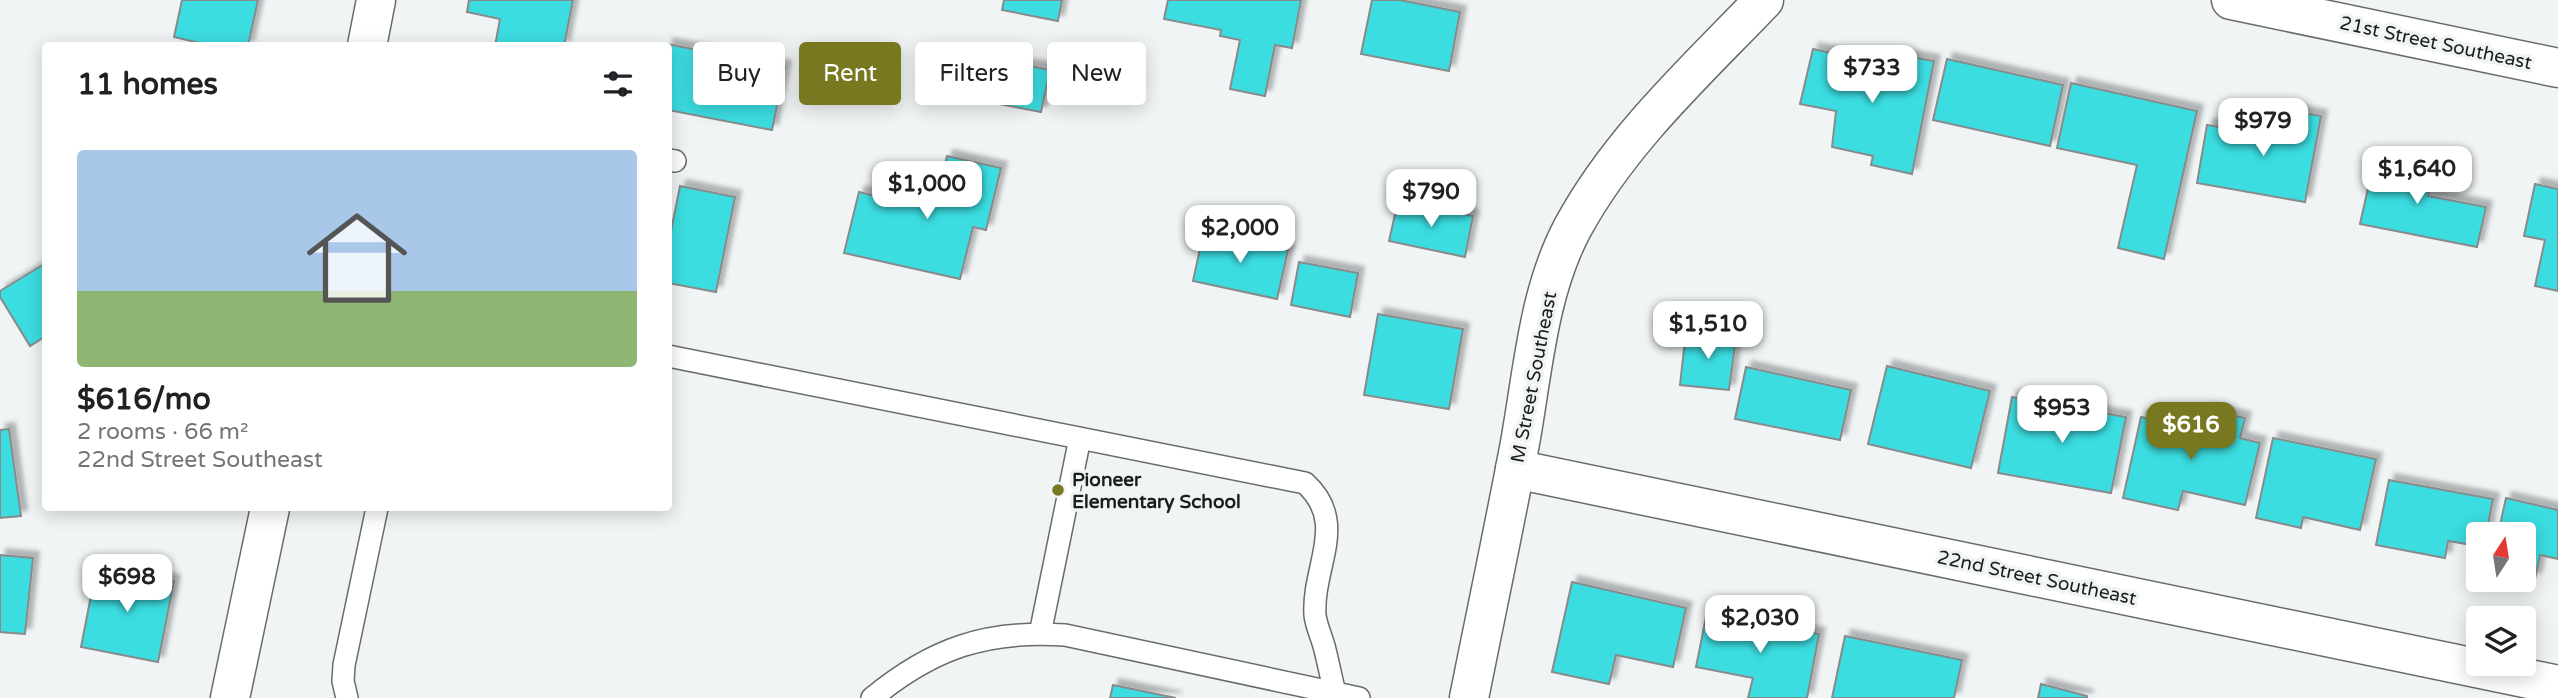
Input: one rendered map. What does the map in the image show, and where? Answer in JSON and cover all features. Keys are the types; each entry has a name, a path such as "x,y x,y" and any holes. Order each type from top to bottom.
{"street":[{"path":"368,42 376,0"},
{"name":"M Street Southeast","path":"1469,698 1548,288 1572,228 1598,186 1638,131 1764,0"},
{"name":"21st Street Southeast","path":"2231,0 2558,68"},
{"name":"22nd Street Southeast","path":"1515,469 2558,685"},
{"path":"230,698 269,511"}],"lane":[{"path":"672,357 1305,483 1319,496 1327,521 1328,533 1315,599 1315,618 1335,693"},
{"path":"1040,634 1080,438"},
{"path":"347,698 343,681 344,665 376,511"},
{"path":"872,698 900,675 942,652 985,639 1027,633 1065,635 1359,698"}],"building":[{"path":"182,0 258,0 249,42 195,42 174,37"},
{"path":"469,0 573,0 565,42 496,42 500,19 467,12"},
{"path":"1004,0 1062,0 1058,21 1002,10"},
{"path":"1168,0 1301,0 1292,48 1275,45 1265,96 1230,89 1240,40 1220,36 1221,30 1164,19"},
{"path":"1372,0 1400,0 1460,12 1449,71 1361,54"},
{"path":"672,45 693,49 693,105 777,105 772,130 672,111"},
{"path":"1813,49 1896,67 1899,55 1934,61 1912,174 1871,165 1873,156 1832,147 1836,111 1800,104"},
{"path":"1947,59 2063,85 2050,146 1933,120"},
{"path":"1033,67 1047,69 1041,112 1004,105 1033,105"},
{"path":"2071,83 2197,111 2164,259 2118,248 2137,165 2057,148"},
{"path":"2282,109 2321,116 2305,202 2197,183 2207,125 2277,137"},
{"path":"947,156 1001,168 986,230 973,227 960,279 844,253 859,192 899,202 902,192 936,200"},
{"path":"2375,157 2412,164 2411,172 2432,176 2428,196 2486,207 2477,247 2360,224"},
{"path":"2535,184 2558,189 2558,291 2535,286 2545,240 2524,236"},
{"path":"680,186 735,197 716,292 672,284 672,226"},
{"path":"1398,201 1473,216 1465,257 1389,241"},
{"path":"1204,230 1288,250 1277,299 1193,281"},
{"path":"1299,262 1358,273 1350,317 1291,305"},
{"path":"42,265 42,338 30,346 0,297 0,291"},
{"path":"1378,314 1463,329 1449,409 1364,395"},
{"path":"1686,331 1736,337 1729,390 1680,385"},
{"path":"1887,366 1990,391 1971,468 1868,444"},
{"path":"1746,367 1851,390 1840,440 1735,419"},
{"path":"2012,397 2126,417 2111,493 1998,473"},
{"path":"2206,410 2245,418 2240,438 2260,443 2245,505 2183,491 2178,510 2123,498 2141,417 2201,431"},
{"path":"9,429 21,516 0,518 0,430"},
{"path":"2273,438 2376,459 2360,530 2303,517 2301,528 2256,518"},
{"path":"2389,480 2493,499 2488,522 2466,522 2466,544 2448,541 2445,558 2376,545"},
{"path":"2506,498 2558,510 2558,559 2540,555 2536,574 2536,522 2501,522"},
{"path":"0,555 33,558 25,634 0,632"},
{"path":"97,565 174,581 158,662 81,647"},
{"path":"1572,582 1686,608 1673,667 1616,655 1609,684 1552,672"},
{"path":"1707,612 1819,634 1807,698 1748,698 1753,678 1696,667"},
{"path":"1845,636 1962,660 1954,698 1832,698"},
{"path":"2041,684 2087,696 2087,698 2038,698"},
{"path":"1113,685 1176,698 1110,698"}],"place":[{"name":"Pioneer Elementary School","path":"1058,490"}]}
